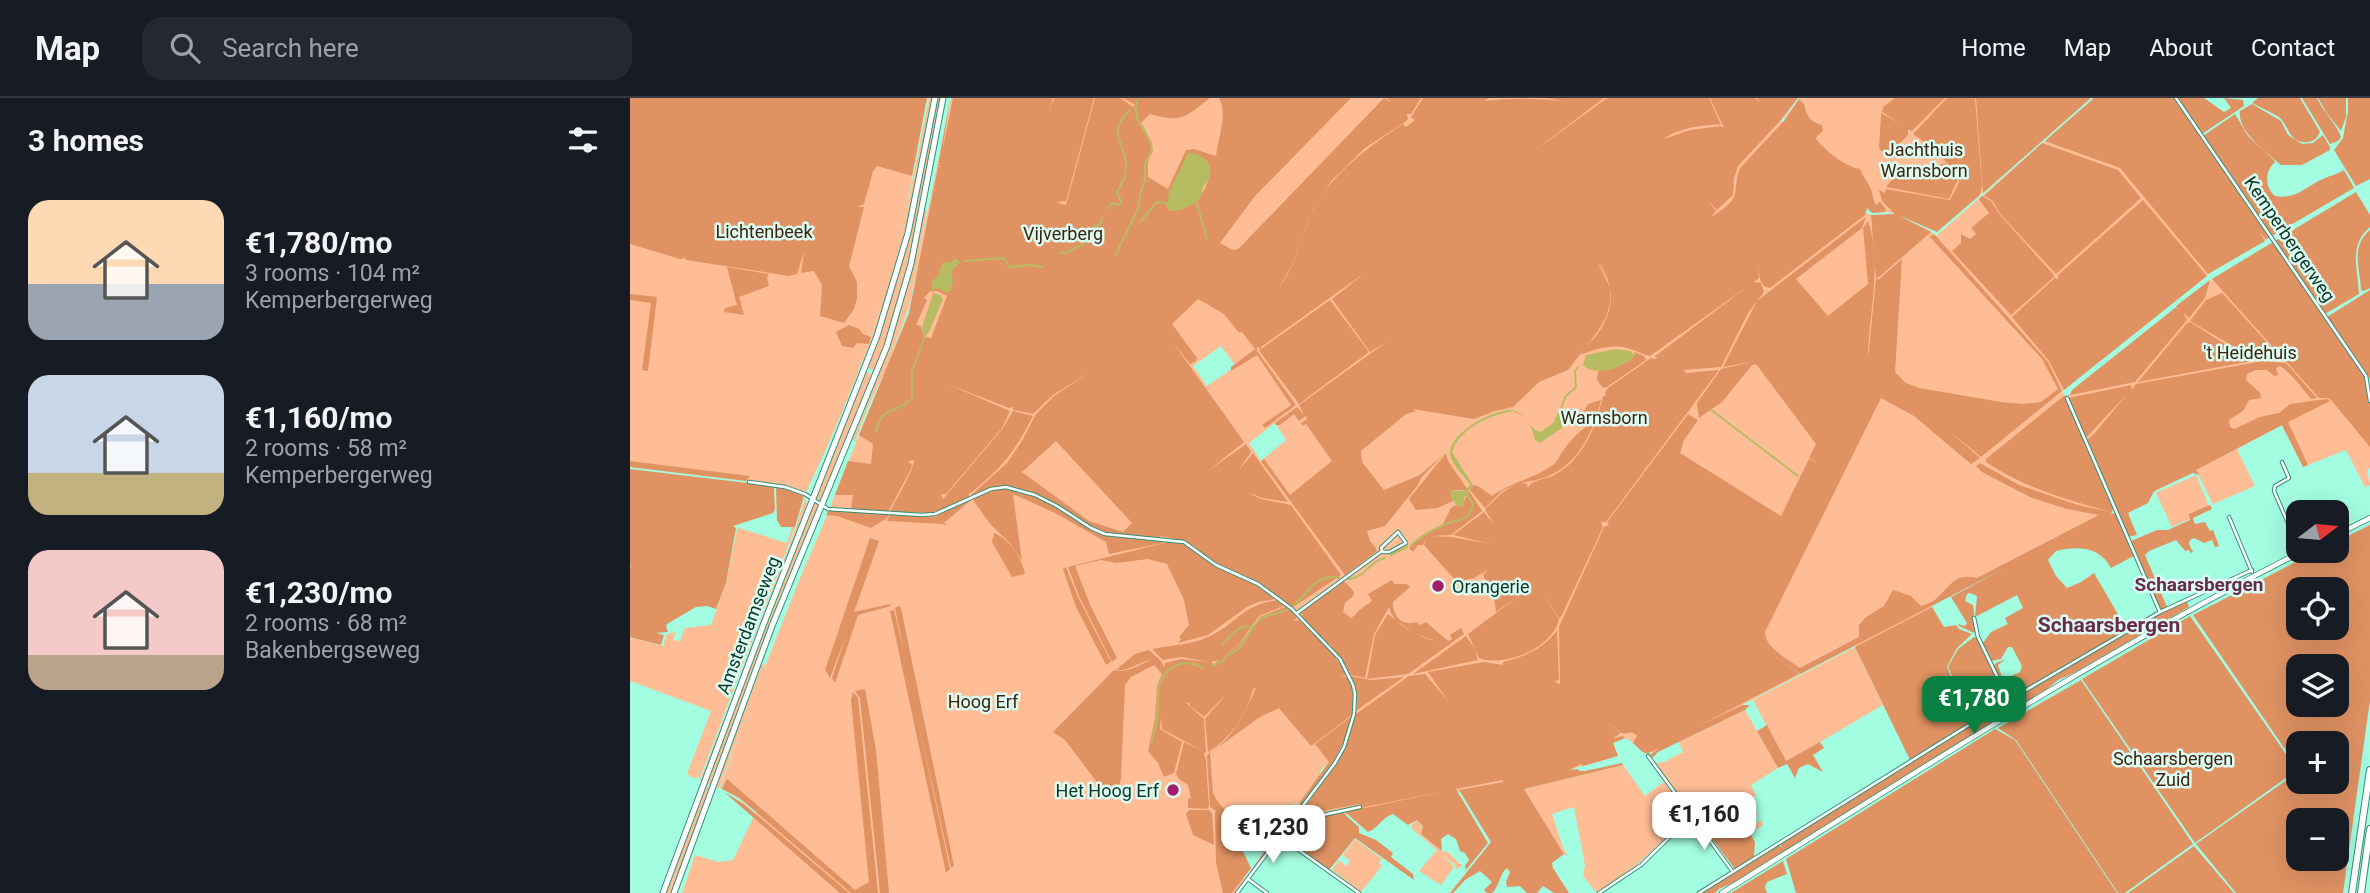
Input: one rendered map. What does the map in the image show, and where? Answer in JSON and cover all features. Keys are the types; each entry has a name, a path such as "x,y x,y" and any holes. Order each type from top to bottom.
{"highway":[{"path":"2352,893 2370,770"},
{"path":"2361,893 2370,829"}],"main road":[{"name":"Amsterdamseweg","path":"663,893 889,301 905,243 935,98"},
{"name":"Amsterdamseweg","path":"674,893 772,626 877,374 897,318 911,264 943,98"},
{"path":"2349,528 2370,518"},
{"path":"1721,893 1991,725 2253,573 2286,559"}],"street":[{"name":"Kemperbergerweg","path":"2176,98 2365,376 2370,401"},
{"path":"865,369 877,374"},
{"path":"2067,398 2160,612"},
{"path":"2282,462 2289,478 2275,486 2274,491 2286,518"},
{"path":"749,482 785,487 830,509 932,515 979,493 1000,487 1012,488 1046,500 1105,534 1176,539 1184,542 1216,565 1258,584 1297,613 1340,659 1350,676 1355,694 1354,714 1344,747 1330,771 1237,893"},
{"path":"1699,893 2009,700 2160,612 2253,573 2229,517"},
{"path":"1297,613 1382,551 1384,544 1398,532 1406,542 1387,553 1382,551"},
{"path":"2189,599 2193,607"},
{"path":"1974,618 1978,637 2009,700"},
{"path":"1648,756 1733,872"},
{"path":"1293,821 1360,807"},
{"path":"1301,810 1305,818"},
{"path":"1599,893 1641,865 1679,828 1694,819"},
{"path":"1280,837 1359,893"},
{"path":"1248,879 1267,893"}],"green space":[{"name":"Lichtenbeek","path":"630,98 927,98 904,219 887,289 856,377 806,492 775,484 630,467"},
{"path":"630,98 927,98 912,176 877,166 873,171 864,204 857,207 864,207 849,266 857,282 857,299 854,309 844,323 820,316 822,285 814,271 801,273 804,252 797,274 789,276 680,259 630,244"},
{"path":"929,98 933,98 905,238 881,319 864,366 861,366 892,267"},
{"path":"937,98 941,98 914,236 897,304 875,371 868,368 902,262"},
{"name":"Vijverberg","path":"950,98 942,152 953,98 1053,98 1049,111 1054,98 1094,98 1066,201 1056,202 1066,205 1095,98 1121,98 1133,107 1135,105 1123,98 1210,98 1182,117 1169,118 1150,114 1141,123 1151,146 1148,177 1168,189 1186,150 1194,149 1216,156 1223,118 1219,98 1351,98 1255,196 1220,243 1233,250 1247,240 1384,98 1391,102 1387,98 1421,98 1411,114 1407,114 1408,119 1405,122 1365,148 1332,180 1319,199 1337,177 1362,154 1403,124 1406,127 1415,120 1411,117 1423,98 1490,98 1484,101 1536,99 1567,102 1546,98 1604,98 1530,154 1607,98 1709,98 1721,125 1691,128 1664,139 1690,130 1721,126 1724,128 1710,98 1755,98 1760,102 1757,98 1798,98 1738,166 1733,195 1717,210 1707,199 1716,211 1711,217 1731,201 1735,194 1741,167 1785,120 1799,99 1811,119 1822,125 1823,131 1816,139 1836,158 1860,169 1876,205 1880,202 1886,209 1885,212 1872,213 1867,208 1865,215 1770,288 1761,282 1757,266 1759,278 1754,282 1761,283 1764,292 1748,313 1721,367 1684,370 1686,373 1719,370 1606,522 1601,522 1603,527 1561,617 1559,618 1541,591 1559,619 1555,629 1548,639 1526,653 1514,658 1490,660 1479,658 1468,634 1527,590 1496,612 1494,597 1483,575 1488,570 1474,578 1457,582 1424,545 1428,536 1423,545 1418,545 1413,552 1409,548 1424,534 1442,526 1451,508 1456,505 1461,507 1469,491 1482,511 1451,535 1433,536 1491,544 1453,535 1484,512 1494,525 1485,509 1514,485 1502,491 1485,508 1470,490 1473,485 1492,496 1553,465 1571,440 1590,424 1581,416 1588,404 1601,400 1590,432 1579,452 1563,468 1549,476 1521,483 1527,484 1528,488 1533,482 1552,476 1566,467 1581,450 1587,440 1608,388 1651,358 1656,359 1657,357 1654,357 1751,284 1650,356 1615,347 1581,355 1608,315 1610,306 1611,297 1610,289 1610,304 1606,317 1568,370 1539,382 1513,407 1474,419 1413,409 1416,411 1406,414 1361,451 1362,462 1384,490 1420,475 1443,455 1421,478 1385,526 1367,531 1377,551 1345,575 1261,461 1264,459 1290,495 1332,461 1306,424 1303,426 1301,423 1307,419 1306,416 1299,421 1294,414 1280,425 1275,423 1297,407 1304,415 1299,405 1388,341 1370,352 1332,299 1366,272 1261,347 1330,300 1369,352 1299,404 1257,347 1257,351 1296,405 1265,428 1262,425 1291,405 1257,355 1231,371 1231,367 1255,349 1224,314 1198,299 1172,324 1197,358 1196,361 1190,364 1172,341 1244,442 1208,471 1246,444 1251,452 1238,471 1253,453 1288,502 1262,498 1245,491 1261,499 1291,505 1341,575 1292,608 1251,579 1210,560 1194,546 1176,539 1105,533 1046,500 1004,485 970,496 1007,463 1036,414 1054,396 1092,371 1053,395 1033,414 1013,410 1013,407 1009,408 945,383 1010,411 1002,428 946,494 941,494 943,499 1003,428 1013,411 1033,416 1006,459 969,497 936,512 935,510 934,513 890,512 908,477 913,465 914,460 908,461 912,465 911,469 888,512 851,509 853,495 835,495 848,461 871,464 873,444 859,435 909,313 938,167 942,167 938,166","holes":["1187,155 1210,167 1207,184 1199,198 1187,207 1170,211 1165,204","937,291 947,296 931,338 924,339 921,326 916,325 927,300 924,298 929,292","1056,441 1132,523 1123,532 1089,521 1022,472"]},
{"name":"Warnsborn","path":"951,98 1798,98 1781,121 1860,202 1866,213 1895,215 1929,230 1936,236 2094,98 2174,98 2269,238 2210,273 2062,391 2113,509 2112,513 1931,605 1942,626 1946,668 1971,722 1913,758 1856,645 1649,754 1627,738 1613,743 1618,756 1583,766 1304,823 1304,809 1334,768 1329,762 1299,803 1295,803 1291,809 1294,817 1256,867 1253,867 1263,853 1244,835 1238,840 1251,869 1243,879 1249,876 1235,893 682,893 695,855 719,862 733,860 756,812 733,794 720,788 753,699 719,788 716,787 762,664 765,665 763,672 829,511 932,516 979,494 1001,488 1117,537 1162,540 1190,606 1163,538 1117,535 1006,486 978,492 932,514 830,507 886,369 855,442 853,439 894,327 911,270 924,210 927,210 919,255","holes":["916,273 909,313 887,366 910,304","1221,346 1236,366 1207,386 1193,366","1275,423 1286,440 1261,461 1249,443"]},
{"name":"Jachthuis Warnsborn","path":"1800,98 2067,98 2076,111 1980,195 1909,219 1888,212 1872,213 1857,191 1784,118"},
{"path":"1895,98 1945,98 1912,131 1908,129 1908,135 1890,154 1883,153 1879,148 1881,113 1901,124 1882,112 1883,107"},
{"path":"1947,98 1975,98 1982,185 1980,195 1937,232 1898,215 1931,232 1877,276 1878,280 1902,259 1895,372 1906,383 1919,388 2001,402 2041,402 2058,389 2042,359 1930,237 1934,234 2048,362 2062,391 1981,457 1948,430 1980,458 1971,464 1914,416 1881,398 1765,632 1766,638 1778,653 1800,668 1859,637 1859,625 1866,617 1884,606 1893,590 1911,596 1921,606 1935,599 1958,579 1977,578 2099,515 2067,509 2030,497 1982,472 1976,466 1980,463 2019,485 2078,505 2110,512 2031,486 1986,462 1986,459 2065,395 2113,509 2111,514 2115,513 2134,556 2111,568 2100,555 2080,548 2056,551 2048,560 2056,576 2067,588 2094,573 2127,630 2011,697 2008,696 1993,666 2006,659 1998,665 2003,680 2020,672 2022,666 2012,647 2008,647 2001,659 1991,661 1983,643 1991,632 2008,624 2005,618 2023,608 2017,595 1975,617 1977,596 1967,594 1965,601 1973,605 1974,633 1959,626 1958,624 1965,626 1967,623 1951,597 2007,567 1800,674 1773,654 1799,674 1697,727 1742,705 1750,705 1745,710 1658,752 1652,758 1650,755 1659,748 1643,752 1633,743 1637,736 1635,734 1621,733 1605,720 1620,733 1613,739 1622,736 1625,738 1613,743 1618,756 1583,766 1581,764 1570,770 1585,771 1622,763 1623,765 1524,789 1564,854 1552,863 1569,893 1554,893 1543,886 1537,893 1527,893 1520,886 1507,887 1510,872 1507,868 1492,893 1484,890 1492,882 1480,871 1450,893 1491,842 1459,790 1503,780 1456,789 1488,843 1466,870 1465,866 1469,860 1465,853 1460,851 1456,839 1448,834 1441,839 1442,851 1421,834 1423,826 1417,820 1408,825 1393,814 1368,832 1344,811 1364,807 1359,804 1306,814 1309,811 1304,808 1340,758 1356,714 1409,676 1425,674 1448,701 1428,672 1484,662 1503,665 1503,662 1539,647 1557,630 1559,680 1555,681 1558,683 1549,681 1560,684 1559,627 1604,527 1609,525 1607,522 1688,414 1698,420 1684,440 1680,453 1781,516 1809,459 1818,463 1809,458 1816,444 1756,364 1752,365 1722,402 1699,418 1697,403 1721,369 1756,361 1723,367 1757,301 1866,217 1862,228 1796,279 1828,316 1868,284 1863,228 1868,221 1874,251 1871,215 1895,214 1882,201 1879,190 1885,193 1886,189 1950,200 1959,182 1959,176 1934,149 1913,134","holes":["1874,258 1876,279 1868,359 1874,291"]},
{"path":"1976,98 2091,98 1983,193"},
{"path":"2094,98 2175,98 2269,238 2266,239 2260,233 2265,241 2208,274 2120,168 2045,141"},
{"path":"2177,98 2204,98 2224,112 2231,108 2224,98 2243,100 2244,106 2202,134"},
{"path":"2258,98 2300,98 2320,132 2318,136 2310,142 2293,138 2279,117 2252,103"},
{"path":"2302,98 2317,98 2339,132 2341,137 2338,141 2330,144"},
{"path":"2318,98 2346,98 2346,117 2341,131 2326,112"},
{"path":"2348,98 2370,98 2370,179 2356,186 2334,150 2343,138"},
{"path":"2252,104 2281,121 2288,135 2302,144 2313,143 2323,135 2330,150 2302,165 2281,165 2254,141 2243,126 2240,111"},
{"path":"2235,114 2248,136 2275,162 2267,179 2275,196 2295,194 2344,170 2354,188 2272,236 2203,136"},
{"path":"2042,143 2118,170 2141,198 2056,274 2001,215 1992,200 1984,196"},
{"path":"1946,163 1958,179 1949,199 1886,187 1893,178 1917,176"},
{"path":"2356,192 2370,215 2370,227 2363,234 2357,250 2359,294 2325,314 2275,241"},
{"path":"1982,196 1991,201 2054,277 2011,315 1952,251 1961,243 1961,234 1970,239 1976,234 1971,228 1989,213 1979,199"},
{"path":"2143,200 2207,276 2064,390 2049,361 2012,317 2055,278 2058,279 2058,275"},
{"path":"2370,230 2370,288 2364,291 2361,290 2358,250"},
{"path":"2273,242 2365,377 2370,402 2370,447 2331,400 2319,398 2283,358 2266,359 2276,352 2280,355 2212,279"},
{"path":"727,267 769,274 769,286 739,297 744,315 724,312 725,308 737,305"},
{"name":"'t Heidehuis","path":"2212,279 2366,396 2370,404 2370,468 2367,470 2370,485 2365,487 2346,450 2303,467 2282,425 2237,449 2255,486 2213,504 2196,470 2117,511 2067,396"},
{"path":"2210,280 2205,298 2189,318 2183,312 2187,320 2135,382 2070,395 2072,390"},
{"path":"2370,290 2370,379 2327,317"},
{"path":"2222,293 2273,349 2263,359 2255,359 2190,321 2206,300"},
{"path":"630,294 657,297 648,371 642,370 651,303 630,300"},
{"path":"2190,322 2252,361 2138,382 2187,323"},
{"path":"849,325 871,337 869,344 857,343 853,348 842,346 836,332"},
{"path":"1634,352 1644,356 1646,360 1603,388 1597,380 1598,371 1626,363"},
{"path":"2263,361 2286,363 2317,398 2311,399 2280,366 2276,368 2278,375 2274,376 2267,370 2256,370 2247,374 2246,380 2260,393 2261,398 2249,400 2244,410 2229,420 2230,427 2234,429 2260,417 2279,413 2290,404 2327,399 2330,401 2288,422 2308,465 2303,467 2282,425 2196,470 2199,475 2193,473 2154,491 2148,503 2128,513 2137,535 2128,537 2086,441 2128,393 2085,439 2068,398 2131,385 2132,390 2136,384"},
{"path":"866,372 874,375 821,503 815,499"},
{"path":"1446,453 1448,461 1468,490 1454,490 1451,496 1453,501 1437,508 1416,510 1409,499"},
{"path":"630,461 750,476 746,481 630,467"},
{"path":"630,469 774,488 773,513 733,526 736,528 726,583 716,609 696,607 667,624 668,632 656,633 664,635 661,645 630,637"},
{"path":"2196,475 2209,506 2172,527 2156,493"},
{"path":"776,487 804,496 795,527 781,527 777,520"},
{"path":"1001,488 1035,496 1105,534 1161,539 1163,543 1109,554 1106,542 1057,514 1013,494 1022,561 973,500 974,497"},
{"path":"805,497 807,505 740,677 796,528"},
{"path":"968,499 971,500 943,521 947,526 887,521 890,514 937,517 936,515"},
{"path":"815,501 820,504 710,785 706,783"},
{"path":"2210,505 2212,509 2193,518 2195,524 2205,522 2210,531 2213,530 2219,546 2215,547 2212,540 2204,543 2194,538 2189,544 2193,552 2191,553 2189,550 2185,551 2176,540 2145,555 2167,607 2161,610 2131,541 2190,520 2189,514"},
{"path":"829,510 889,514 871,528 826,515"},
{"path":"2370,525 2370,700 2349,850 2349,808 2286,808 2286,871 2346,871 2343,893 2236,893 2196,844 2286,780 2286,794 2349,794 2349,731 2286,731 2286,751 2193,615 2292,564 2348,564 2349,536"},
{"path":"738,526 787,543 792,527 795,527 699,780 704,757 696,779 687,774 711,711 630,681 630,637 663,646 667,634 676,632 673,640 680,641 685,628 711,625 726,583"},
{"path":"994,533 1005,539 1014,550 1025,574 1012,577 992,542"},
{"path":"870,538 879,541 854,612 890,604 891,606 858,615 835,683 832,678 847,633 830,678 825,670"},
{"path":"1176,540 1229,573 1250,581 1276,599 1247,607 1208,635 1178,643 1181,639 1179,637 1189,625 1184,600 1167,564 1148,559 1116,563 1101,560 1075,566 1091,607 1117,658 1112,662 1079,596 1068,567"},
{"path":"1066,567 1111,662 1106,665 1076,607 1063,569"},
{"path":"1343,580 1354,592 1345,603 1343,612 1351,618 1372,601 1368,594 1392,580 1394,584 1406,584 1410,587 1393,602 1396,616 1403,622 1417,622 1420,625 1426,622 1448,641 1452,639 1450,635 1461,628 1464,634 1408,674 1367,679 1375,635 1388,614 1397,621 1389,607 1374,634 1365,678 1351,675 1332,647 1305,622 1301,613"},
{"path":"1277,600 1286,605 1259,616 1240,643 1221,658 1241,643 1260,617 1287,606 1297,618 1293,621 1299,620 1329,649 1348,675 1340,676 1348,677 1354,700 1352,715 1311,746 1279,708 1260,717 1210,753 1213,793 1231,817 1230,825 1251,868 1232,893 1223,893 1216,863 1216,811 1210,807 1207,756 1209,753 1226,740 1232,732 1243,716 1256,688 1253,689 1236,725 1224,740 1208,752 1205,719 1227,693 1204,717 1185,702 1204,719 1207,809 1188,808 1188,799 1191,798 1188,785 1176,774 1184,742 1203,751 1162,729 1161,717 1160,729 1182,742 1174,773 1164,777 1158,763 1148,751 1155,719 1157,686 1162,674 1154,665 1131,677 1125,685 1121,779 1116,797 1106,794 1065,740 1053,732 1114,670 1119,671 1129,670 1152,660 1116,670 1135,654 1149,650 1164,667 1165,663 1181,659 1210,662 1181,657 1163,660 1152,649 1203,639 1220,631 1255,606"},
{"path":"2187,601 2189,607 2058,680 1735,882 1715,893 1702,893 1779,845 1783,848 1780,844 2010,701"},
{"path":"899,606 954,866 951,868 914,703 950,869 946,873 890,611 894,610 904,652 895,608"},
{"path":"1932,607 1944,627 1956,625 1972,634 1957,648 1947,667 1971,722 1910,760 1855,647"},
{"name":"Schaarsbergen Zuid","path":"2190,616 2286,754 2286,778 2195,843 2082,679"},
{"path":"1466,636 1475,649 1478,660 1413,674"},
{"path":"1974,637 1978,638 1995,675 1985,682 1995,707 1986,713 1982,703 1984,698 1979,694 1976,685 1960,694 1948,667 1958,649"},
{"path":"1855,647 1883,705 1786,762 1753,700"},
{"path":"1351,676 1370,680 1404,677 1357,710 1357,694"},
{"path":"2081,680 2193,844 2125,893 2118,893 2016,740 1998,728"},
{"path":"865,689 876,750 889,893 880,893 860,698 855,691"},
{"path":"853,692 858,698 878,893 851,893 741,799 722,789 727,779 855,890 869,882 851,700"},
{"path":"729,704 702,782 700,781"},
{"path":"1745,710 1778,768 1751,785 1756,795 1748,803 1758,814 1753,819 1756,823 1762,820 1763,825 1750,833 1732,798 1696,819 1654,763 1664,762 1683,752 1679,742"},
{"path":"1352,716 1338,753 1301,806 1299,803 1329,762 1315,744"},
{"path":"1767,725 1786,761 1820,742 1824,748 1813,755 1823,772 1808,764 1799,768 1795,778 1787,764 1778,768 1757,731"},
{"path":"1995,729 2015,740 2117,893 1796,893 1786,859"},
{"path":"1623,765 1645,796 1665,781 1691,819 1634,867 1596,892 1583,876 1585,865 1574,807 1552,814 1568,856 1564,854 1524,789"},
{"path":"705,786 710,788 671,893 666,893"},
{"path":"724,792 744,804 849,893 840,893"},
{"path":"1732,797 1755,842 1754,857 1735,869 1710,836 1725,825 1715,808"},
{"path":"1189,810 1209,810 1212,813 1214,845 1193,835 1186,814"},
{"path":"1342,812 1359,827 1359,833 1376,840 1393,853 1391,857 1413,874 1414,880 1355,838 1329,870 1283,836 1296,821"},
{"path":"1417,820 1423,826 1421,834 1444,852 1447,851 1462,866 1456,869 1443,855 1454,867 1441,885 1419,871 1437,850 1412,829 1411,825"},
{"path":"1355,839 1382,859 1379,863 1382,866 1361,892 1332,870 1339,860 1346,866 1350,861 1343,855"},
{"path":"2194,846 2234,893 2128,893"},
{"path":"1783,861 1787,874 1767,882 1767,893 1731,893"}],"shaded area":[{"path":"1188,153 1198,155 1209,163 1209,178 1198,200 1190,206 1170,211 1165,204"},
{"path":"956,258 960,262 951,272 951,290 946,293 939,288 933,290 943,299 924,339 922,327 933,294 931,283 939,274 942,263"},
{"path":"1615,349 1631,351 1635,356 1610,370 1595,371 1583,365 1586,355"},
{"path":"1561,407 1564,421 1562,428 1540,443 1535,440 1525,419 1513,411 1486,419 1462,436 1452,452 1473,485 1464,498 1464,505 1461,507 1454,502 1451,490 1464,491 1470,485 1455,465 1450,452 1452,444 1465,430 1494,413 1511,410 1516,411 1541,432 1553,423"}],"waterway":[{"path":"1136,107 1138,98"},
{"path":"1115,256 1138,209 1145,180 1145,164 1152,151 1151,143 1137,118 1136,107"},
{"path":"1125,174 1125,156 1118,127 1130,110"},
{"path":"1109,209 1111,203 1120,205 1117,192 1125,177"},
{"path":"1140,222 1157,202 1165,203"},
{"path":"1197,203 1207,240"},
{"path":"1059,253 1068,252 1085,243 1089,230 1100,224 1102,218"},
{"path":"964,261 1004,258 1009,267 1042,267"},
{"path":"876,431 887,412 912,398 912,372 924,339"},
{"path":"1561,409 1565,397 1576,387 1575,371 1578,367"},
{"path":"1710,409 1798,476"},
{"path":"1411,545 1437,528 1468,515 1473,505 1467,494"},
{"path":"1391,555 1407,547"},
{"path":"1348,579 1355,578 1385,558"},
{"path":"1294,605 1319,581 1331,577 1339,578"},
{"path":"1212,666 1240,647 1261,619 1288,609"},
{"path":"1222,645 1239,629 1252,627"},
{"path":"1152,742 1158,716 1158,691 1165,674 1182,664 1189,663 1203,668"}],"place":[{"name":"Orangerie","path":"1438,586"},
{"name":"Het Hoog Erf","path":"1173,790"}],"district":[{"name":"Schaarsbergen","path":"2199,584"},
{"name":"Schaarsbergen","path":"2109,625"}],"park label":[{"name":"Hoog Erf","path":"983,701"}]}
